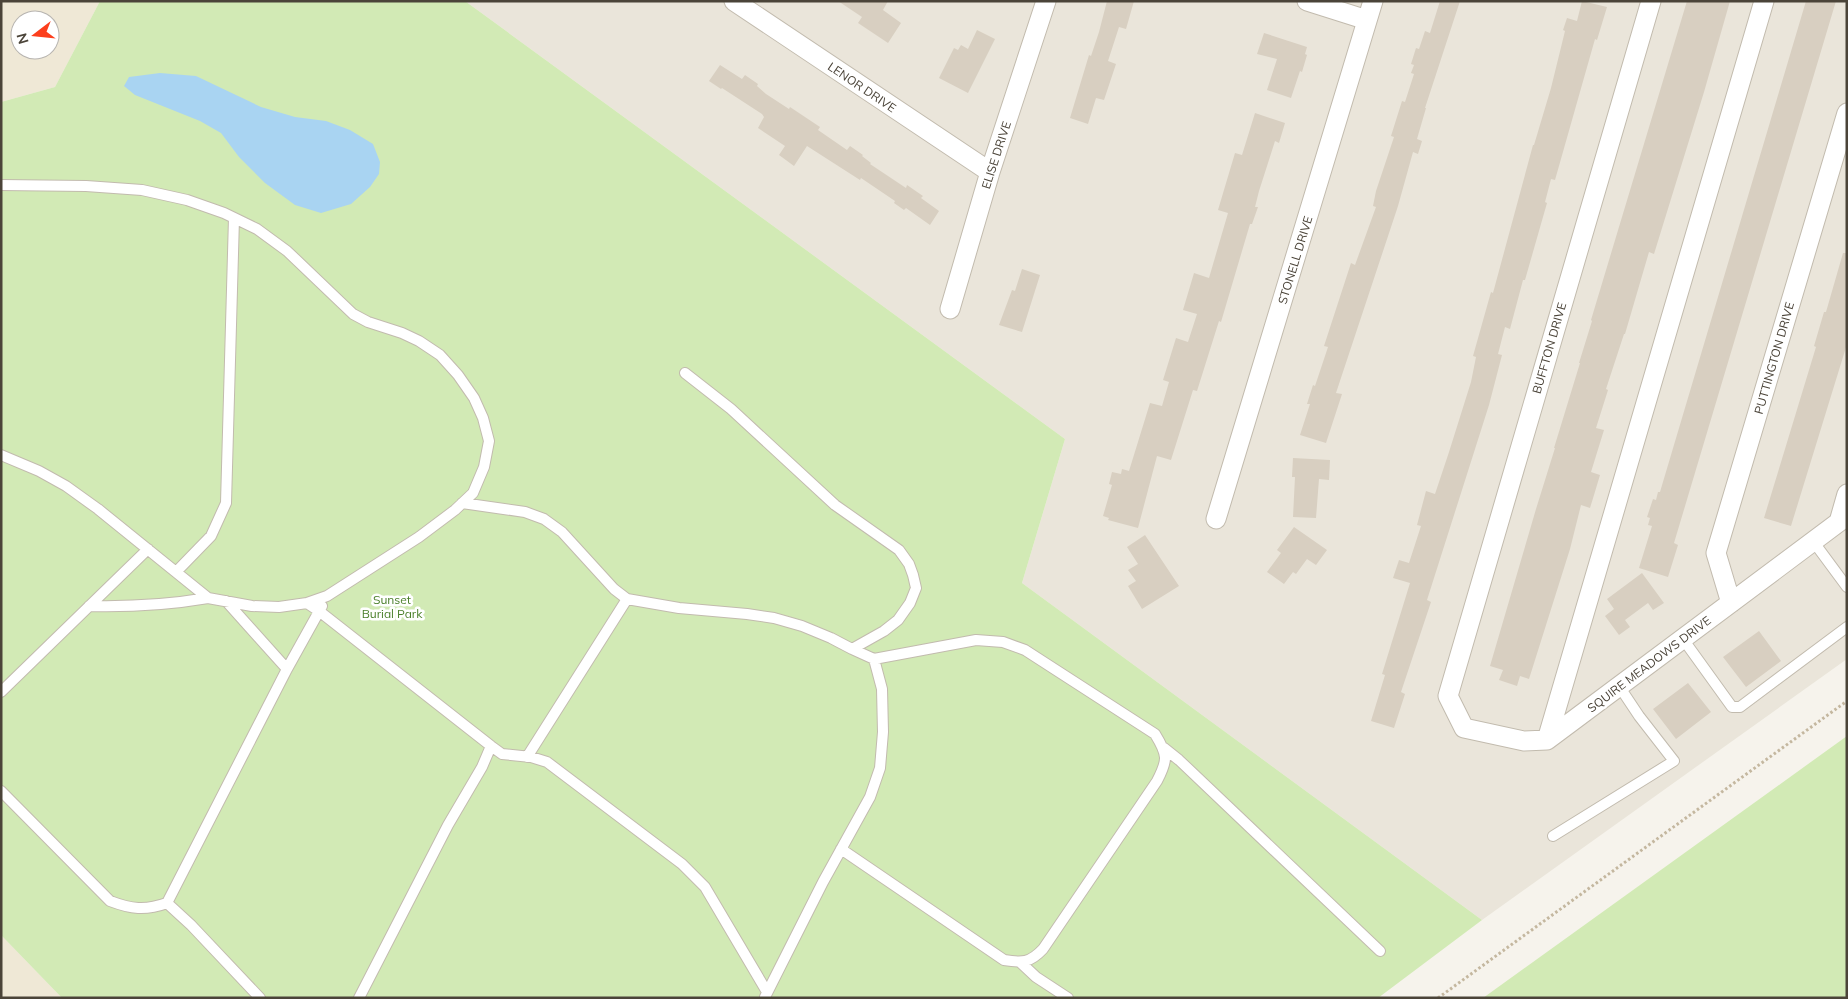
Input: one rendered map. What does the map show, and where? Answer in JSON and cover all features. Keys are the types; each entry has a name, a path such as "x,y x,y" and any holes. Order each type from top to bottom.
{"street":[{"name":"LENOR DRIVE","path":"734,1 990,172"},
{"name":"ELISE DRIVE","path":"950,309 990,172 1046,1"},
{"path":"1307,1 1367,20"},
{"name":"STONELL DRIVE","path":"1216,519 1373,1"},
{"name":"BUFFTON DRIVE","path":"1547,740 1524,741 1464,728 1448,696 1652,1"},
{"path":"1547,740 1764,1"},
{"name":"PUTTINGTON DRIVE","path":"1731,604 1716,553 1847,113"},
{"path":"1843,519 1847,494"},
{"name":"SQUIRE MEADOWS DRIVE","path":"1547,740 1843,519"}],"lane":[{"path":"1,185 86,186 142,190 187,200 257,229 286,251 353,314 368,322 402,333 419,341 440,355 458,375 474,398 484,418 489,441 484,467 473,492 462,503 419,537 327,596 307,603 278,607 252,606 208,598 147,606 89,606"},
{"path":"176,572 210,536 226,503 234,218"},
{"path":"685,373 731,409 835,505 899,550 909,564 916,588 910,603 898,620 884,631 852,650"},
{"path":"1,455 39,471 66,486 208,598"},
{"path":"462,503 525,512 544,519 562,532 614,589 627,599 679,608 774,618 802,626 874,659 976,640 1003,642 1024,650 1155,734 1164,748 1380,951"},
{"path":"1813,541 1847,587"},
{"path":"1,692 148,549"},
{"path":"1,791 110,901 128,908 151,909 167,904 286,669 327,596"},
{"path":"527,757 627,599"},
{"path":"226,601 286,669"},
{"path":"307,603 502,754 547,762 682,864 705,887 766,995"},
{"path":"1683,639 1732,707 1740,706 1847,627"},
{"path":"766,995 870,797 880,768 883,732 882,689 874,659"},
{"path":"1553,836 1674,761 1639,716 1619,686"},
{"path":"359,998 448,825 482,767 491,746"},
{"path":"841,850 1004,960 1020,962 1034,958 1043,949 1157,781 1165,765 1164,748"},
{"path":"167,904 191,925 260,998"},
{"path":"1020,962 1036,977 1068,998"}],"path":[{"path":"1438,998 1847,701"}],"shaded area":[{"path":"1,1 100,1 55,87 1,102"},
{"path":"465,1 1847,1 1847,659 1482,920 1022,583 1065,439"},
{"path":"1,935 62,998 1,998"}],"green space":[{"name":"Sunset Burial Park","path":"100,1 465,1 1065,439 1022,583 1482,920 1378,998 62,998 1,935 1,102 55,87"},
{"path":"1847,736 1847,998 1483,998"}],"water":[{"path":"160,73 196,76 261,107 295,117 326,121 350,130 373,144 380,162 379,174 370,187 351,204 321,213 295,205 265,183 239,157 221,133 200,121 135,95 124,86 129,77"}],"building":[{"path":"838,1 888,1 883,10 901,23 888,43 858,23 862,17"},
{"path":"1107,1 1134,1 1126,29 1119,27 1108,61 1116,64 1104,100 1096,98 1088,124 1070,118 1089,55 1091,56 1099,32"},
{"path":"1440,1 1460,1 1425,108 1417,139 1422,141 1418,154 1413,152 1398,206 1336,393 1342,394 1326,443 1300,435 1310,404 1307,404 1328,347 1324,346 1351,263 1355,265 1376,207 1373,206 1376,191 1394,137 1391,136 1402,101 1405,102 1414,74 1411,73 1414,65 1411,64 1416,48 1419,49 1425,31 1430,33"},
{"path":"1582,1 1607,7 1597,40 1595,39 1555,180 1551,179 1545,202 1547,203 1510,329 1505,327 1498,354 1502,355 1489,405 1427,600 1431,602 1401,692 1405,694 1394,728 1371,721 1385,675 1382,674 1410,583 1393,578 1399,560 1409,563 1421,526 1417,525 1426,491 1435,494 1449,452 1471,382 1476,357 1473,356 1491,292 1493,293 1533,145 1551,88 1565,31 1563,30 1567,18 1577,21"},
{"path":"1687,1 1730,1 1654,254 1649,252 1625,334 1606,389 1608,390 1596,428 1604,430 1591,472 1600,475 1590,508 1581,505 1570,549 1529,679 1520,676 1517,686 1499,680 1503,670 1490,666"},
{"path":"1806,1 1836,1 1674,543 1678,545 1668,577 1639,568 1652,526 1648,525 1650,518 1647,517 1653,499 1656,500 1658,492 1660,492"},
{"path":"977,30 995,39 968,93 939,78 954,48 958,50 961,45 968,49"},
{"path":"1264,33 1307,47 1305,54 1307,55 1302,72 1300,71 1291,98 1267,90 1277,59 1257,54"},
{"path":"720,65 742,79 745,75 758,84 757,86 766,94 820,127 818,130 847,150 850,146 863,155 870,164 906,188 907,185 923,196 921,198 939,211 930,225 906,208 904,210 894,203 895,201 861,178 860,180 807,146 794,166 779,155 785,146 758,128 764,117 762,114 709,81"},
{"path":"1255,113 1285,123 1279,143 1275,141 1259,191 1255,207 1258,207 1252,224 1250,224 1221,322 1219,321 1197,391 1193,390 1171,460 1157,456 1138,528 1108,520 1109,518 1103,516 1112,485 1109,484 1112,472 1121,474 1122,469 1129,471 1150,403 1162,406 1169,382 1163,380 1176,338 1188,342 1197,314 1183,310 1194,273 1209,278 1228,213 1218,210 1235,153 1242,155"},
{"path":"1843,253 1847,253 1847,344 1791,526 1764,518"},
{"path":"1022,269 1040,275 1022,332 999,325 1012,290 1015,291"},
{"path":"1293,458 1330,460 1329,480 1319,479 1316,518 1293,517 1295,477 1292,477"},
{"path":"1294,527 1327,550 1316,565 1307,559 1296,574 1293,572 1284,584 1267,572 1281,553 1277,550"},
{"path":"1145,535 1179,586 1142,609 1128,586 1136,581 1128,570 1138,564 1127,547"},
{"path":"1642,573 1664,603 1653,610 1648,603 1625,620 1630,627 1619,635 1605,616 1614,609 1607,599"},
{"path":"1759,631 1781,661 1746,687 1723,657"},
{"path":"1688,683 1711,712 1676,739 1653,709"}]}
